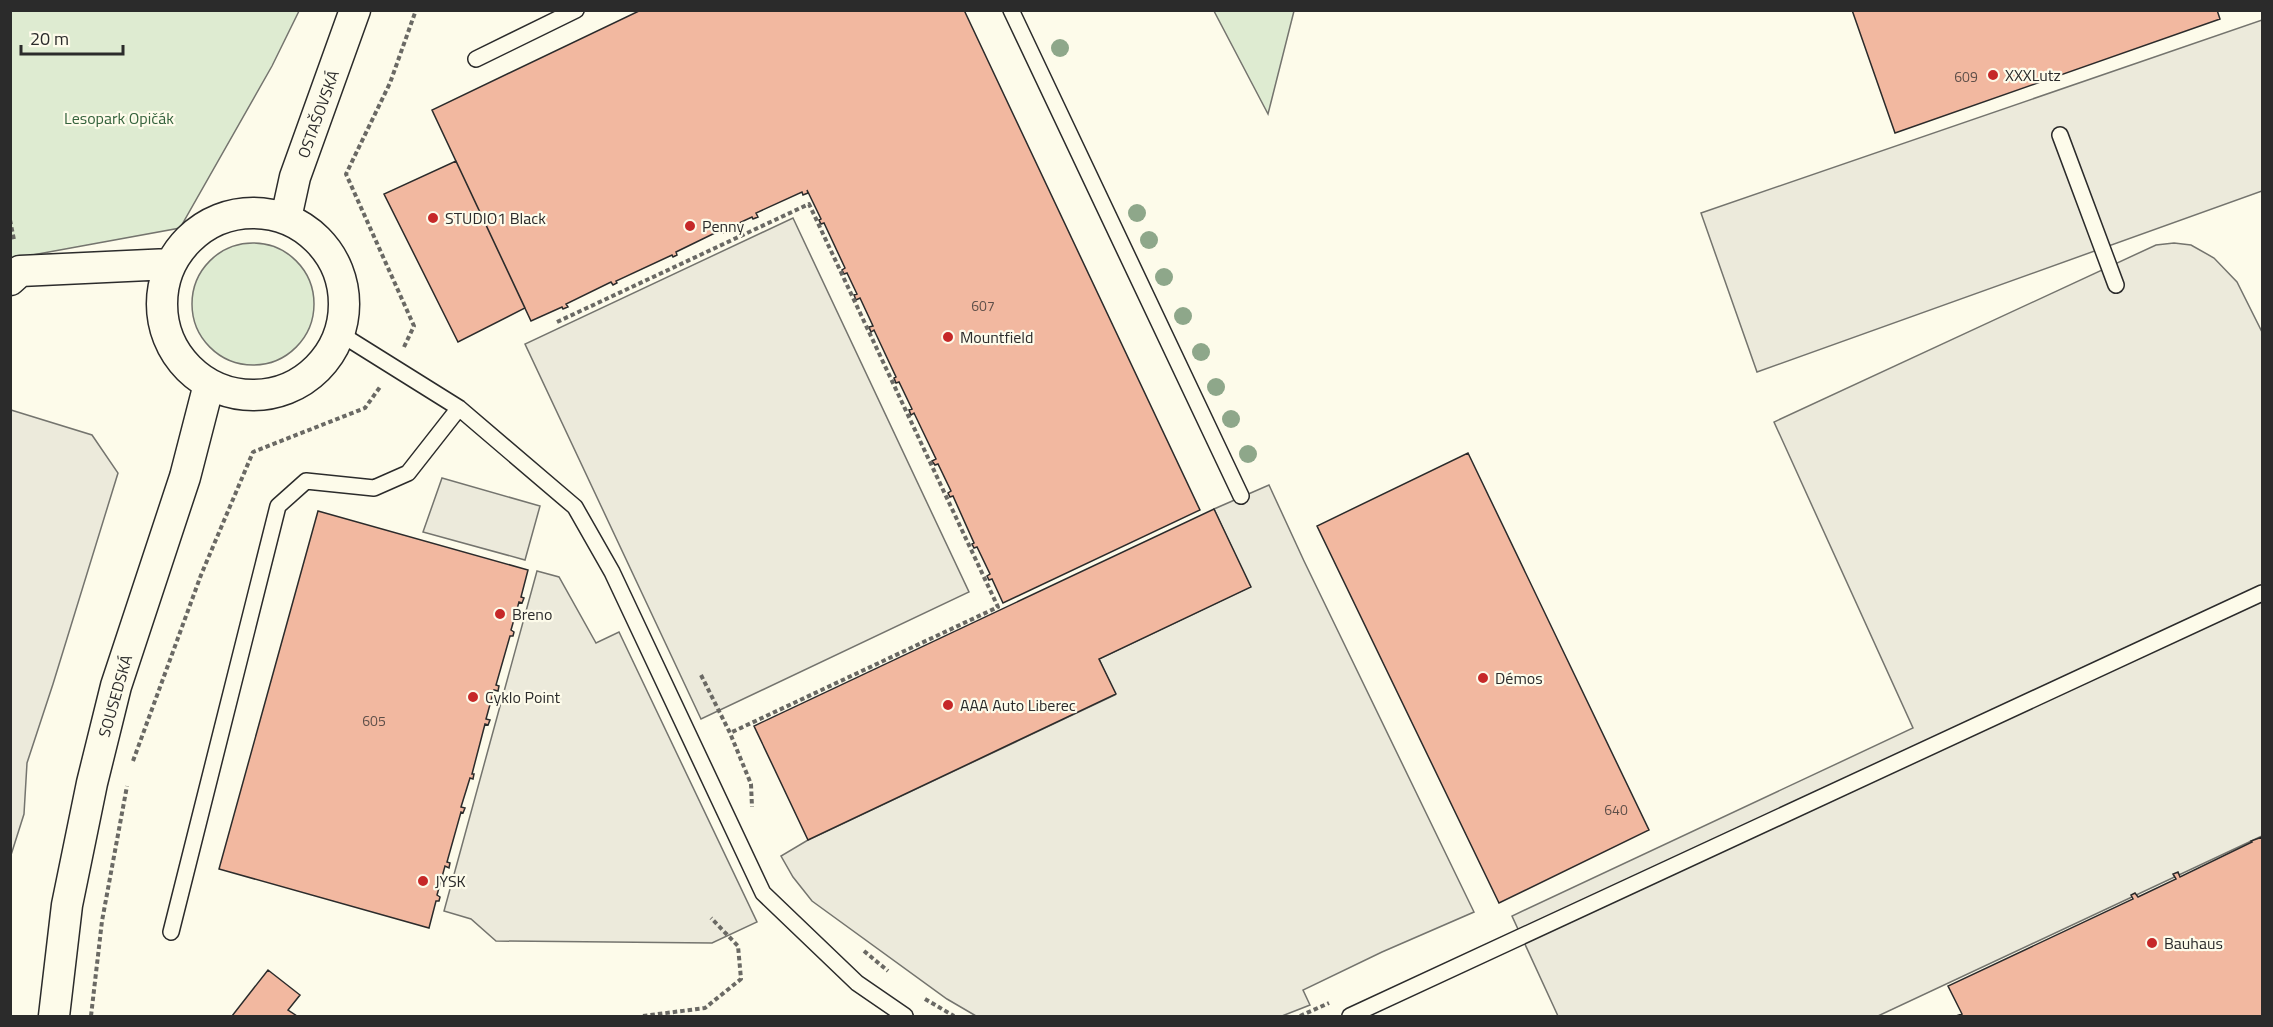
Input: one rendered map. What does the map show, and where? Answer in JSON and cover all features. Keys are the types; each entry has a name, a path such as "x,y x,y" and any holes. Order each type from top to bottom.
{"street":[{"name":"OSTAŠOVSKÁ","path":"286,218 295,177 355,10"},
{"path":"255,212 286,218 301,226 325,248 340,276 344,293 339,333 325,358 302,380 272,393 239,394 208,384 195,375 174,351 163,323 162,293 170,264 192,235 218,219 255,212"},
{"path":"10,280 20,271 170,264"},
{"name":"SOUSEDSKÁ","path":"54,1017 67,904 94,772 116,686 185,477 208,384"}],"lane":[{"path":"476,59 576,10"},
{"path":"1011,10 1241,496"},
{"path":"2060,135 2116,285"},
{"path":"339,333 459,408 576,507 612,572 763,894 857,983 905,1017"},
{"path":"171,932 278,506 306,481 374,488 408,473 459,408"},
{"path":"1350,1017 2262,593"}],"path":[{"path":"557,321 809,204 998,607 730,733"},
{"path":"701,675 730,733 751,784 753,818"},
{"path":"644,1017 705,1008 741,979 738,946 711,918"},
{"path":"856,945 890,972"},
{"path":"915,993 954,1017"}],"green space":[{"name":"Lesopark Opičák","path":"11,11 299,11 272,66 180,228 16,258 11,263"},
{"path":"1214,11 1294,11 1268,114"},
{"path":"253,243 276,248 287,253 296,261 304,270 309,281 314,304 309,327 304,338 296,347 287,355 276,360 253,365 230,360 219,355 210,347 202,338 197,327 192,304 197,281 202,270 210,261 219,253 230,248"}],"shaded area":[{"name":"XXXLutz","path":"2262,20 2262,191 1757,372 1701,213"},
{"path":"793,218 969,592 701,719 525,344"},
{"name":"Bauhaus","path":"2174,243 2191,245 2214,258 2237,282 2262,332 2262,836 1878,1016 1558,1016 1512,916 1913,728 1774,422 2156,245"},
{"path":"11,410 92,435 118,473 27,763 24,814 11,855"},
{"path":"442,478 540,506 525,560 423,532"},
{"path":"1269,485 1474,912 1303,990 1310,1005 1282,1016 976,1016 947,999 812,901 793,877 781,856 808,840 1115,695 1099,659 1250,587 1214,509"},
{"path":"537,571 559,577 596,643 619,632 757,922 712,943 496,941 471,919 444,911"}],"building":[{"path":"641,10 964,10 1200,510 1003,603 992,579 989,580 987,576 990,574 977,547 974,548 972,544 974,543 953,496 950,497 948,493 951,491 938,464 935,465 932,461 936,459 914,413 911,415 909,410 912,409 899,382 896,383 894,378 896,377 874,330 871,332 869,327 873,326 860,298 856,300 854,295 857,294 847,273 844,274 842,270 845,268 824,223 821,224 819,220 821,219 807,190 808,193 803,195 802,192 756,213 758,217 753,219 752,217 726,229 727,231 723,233 721,230 676,252 677,255 673,257 672,255 616,281 617,283 613,285 611,282 566,304 568,307 563,309 562,307 531,321 432,110"},
{"path":"1852,10 2217,10 2220,19 1895,133"},
{"path":"456,161 525,308 458,342 384,194"},
{"name":"Démos","path":"1468,453 1649,830 1499,903 1317,526"},
{"path":"1214,509 1251,587 1099,659 1116,694 808,840 754,726"},
{"path":"318,511 528,570 521,597 524,598 522,603 519,602 511,630 514,632 513,636 510,636 496,685 499,686 498,691 494,690 486,719 490,720 488,725 485,724 472,774 474,774 473,779 470,778 461,807 465,808 463,813 461,812 447,862 450,863 449,868 445,866 437,895 440,897 439,901 436,901 429,928 219,869"},
{"name":"Bauhaus","path":"2262,837 2262,1016 1956,1016 1962,1014 1948,986 2133,899 2131,895 2135,893 2138,897 2176,879 2173,874 2178,872 2180,877"},
{"path":"268,970 300,995 288,1010 297,1016 232,1016"}],"place":[{"name":"XXXLutz","path":"1993,75"},
{"name":"STUDIO1 Black","path":"433,218"},
{"name":"Penny","path":"690,226"},
{"name":"Mountfield","path":"948,337"},
{"name":"Breno","path":"500,614"},
{"name":"Démos","path":"1483,678"},
{"name":"Cyklo Point","path":"473,697"},
{"name":"AAA Auto Liberec","path":"948,705"},
{"name":"JYSK","path":"423,881"},
{"name":"Bauhaus","path":"2152,943"}]}
